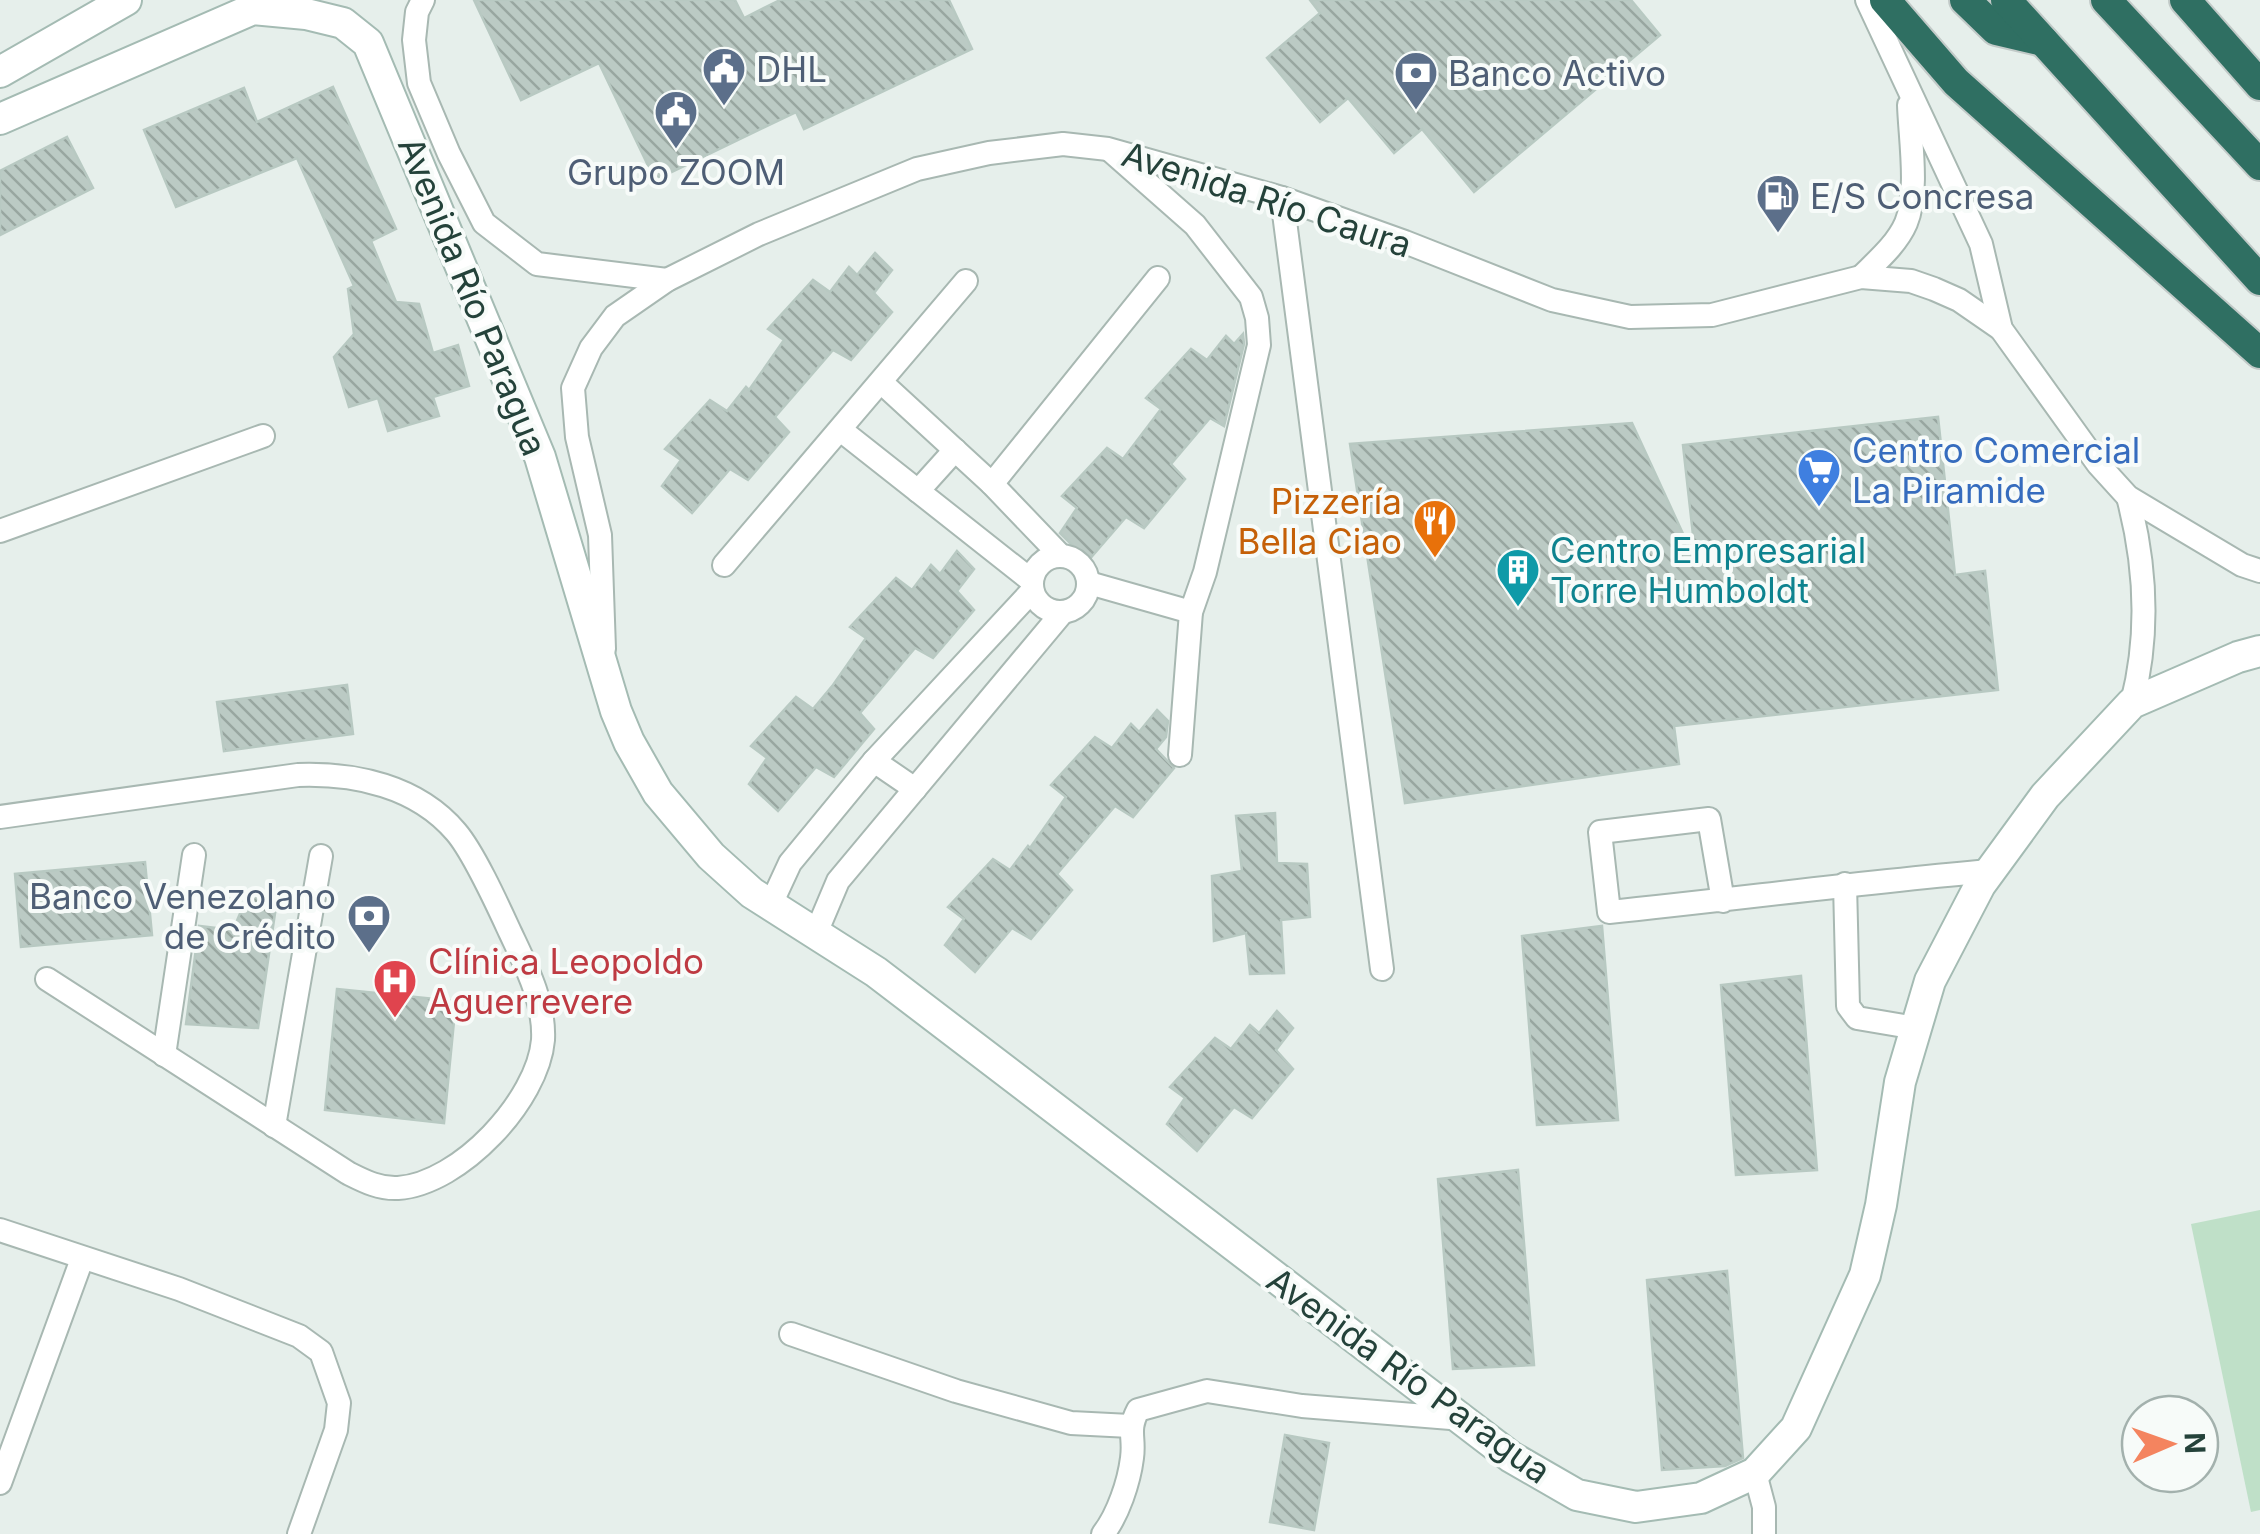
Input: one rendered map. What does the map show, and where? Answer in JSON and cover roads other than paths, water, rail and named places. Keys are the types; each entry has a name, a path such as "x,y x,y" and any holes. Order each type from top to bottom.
{"highway":[{"path":"1885,0 1956,82 2260,353"},
{"path":"1964,0 1996,30 2043,41"},
{"path":"2006,0 2260,280"},
{"path":"2106,0 2260,165"},
{"path":"2185,0 2260,84"}],"main road":[{"path":"0,72 126,0"},
{"name":"Avenida Río Paragua","path":"0,119 253,9 306,14 342,23 368,43 540,458 603,670 629,742 658,793 712,856 752,893 888,981 1511,1457 1577,1495 1636,1506 1702,1498 1755,1473 1796,1428 1865,1275 1881,1205 1900,1082 1930,981 1990,871 2045,796 2132,702"},
{"path":"2132,702 2238,656 2260,651"}],"street":[{"path":"423,0 417,12 414,40 419,83 484,224 536,264 667,280"},
{"path":"1867,0 1981,244 2001,330 2098,464 2128,496 2260,572"},
{"path":"1861,277 1881,258 1906,222 1911,199 1909,92"},
{"name":"Avenida Río Caura","path":"667,280 759,234 917,169 990,153 1063,144 1108,149 1282,198 1552,300 1630,317 1712,315 1861,277 1911,281 1934,288 2001,330"},
{"path":"1108,149 1195,225 1250,297 1257,318 1259,346 1205,572 1190,612 1180,755"},
{"path":"1282,198 1382,969"},
{"path":"992,484 1158,278"},
{"name":"Avenida Río Paragua","path":"603,670 600,534 577,437 573,388 591,348 615,316 667,280"},
{"path":"724,565 966,281"},
{"path":"842,431 1032,586 1038,602 1049,611 1062,613 1076,608 1086,597 1089,583 1084,570 1074,560 1061,556 992,484 880,382"},
{"path":"0,531 263,436"},
{"path":"918,490 955,450"},
{"path":"2128,496 2139,538 2145,592 2143,642 2132,702"},
{"path":"771,904 790,864 874,762 1032,586 1037,568 1047,559 1061,556"},
{"path":"1089,583 1190,612"},
{"path":"816,933 838,881 1062,613"},
{"path":"874,762 915,789"},
{"path":"0,817 298,775 338,774 380,784 416,800 456,832 498,906 530,975 539,1003 543,1039 535,1074 497,1130 454,1169 399,1188 374,1186 47,980"},
{"path":"1723,900 1709,819 1600,832 1609,912 1723,900 1845,884 1990,871"},
{"path":"164,1055 194,855"},
{"path":"274,1126 321,856"},
{"path":"1845,884 1848,1006 1857,1018 1916,1028"},
{"path":"0,1230 179,1288 299,1336 321,1352 340,1403 336,1430 298,1534"},
{"path":"0,1482 82,1259"},
{"path":"790,1334 956,1391 1071,1423 1130,1426"},
{"path":"1103,1534 1114,1520 1132,1457 1130,1426 1138,1410 1207,1390 1302,1406 1463,1420"},
{"path":"1755,1473 1764,1507 1764,1534"}],"place":[{"name":"DHL","path":"724,107"},
{"name":"Banco Activo","path":"1416,111"},
{"name":"Grupo ZOOM","path":"676,150"},
{"name":"E/S Concresa","path":"1778,234"},
{"name":"Centro Comercial La Piramide","path":"1819,508"},
{"name":"Pizzería Bella Ciao","path":"1435,559"},
{"name":"Centro Empresarial Torre Humboldt","path":"1518,608"},
{"name":"Banco Venezolano de Crédito","path":"369,954"},
{"name":"Clínica Leopoldo Aguerrevere","path":"395,1019"}]}
